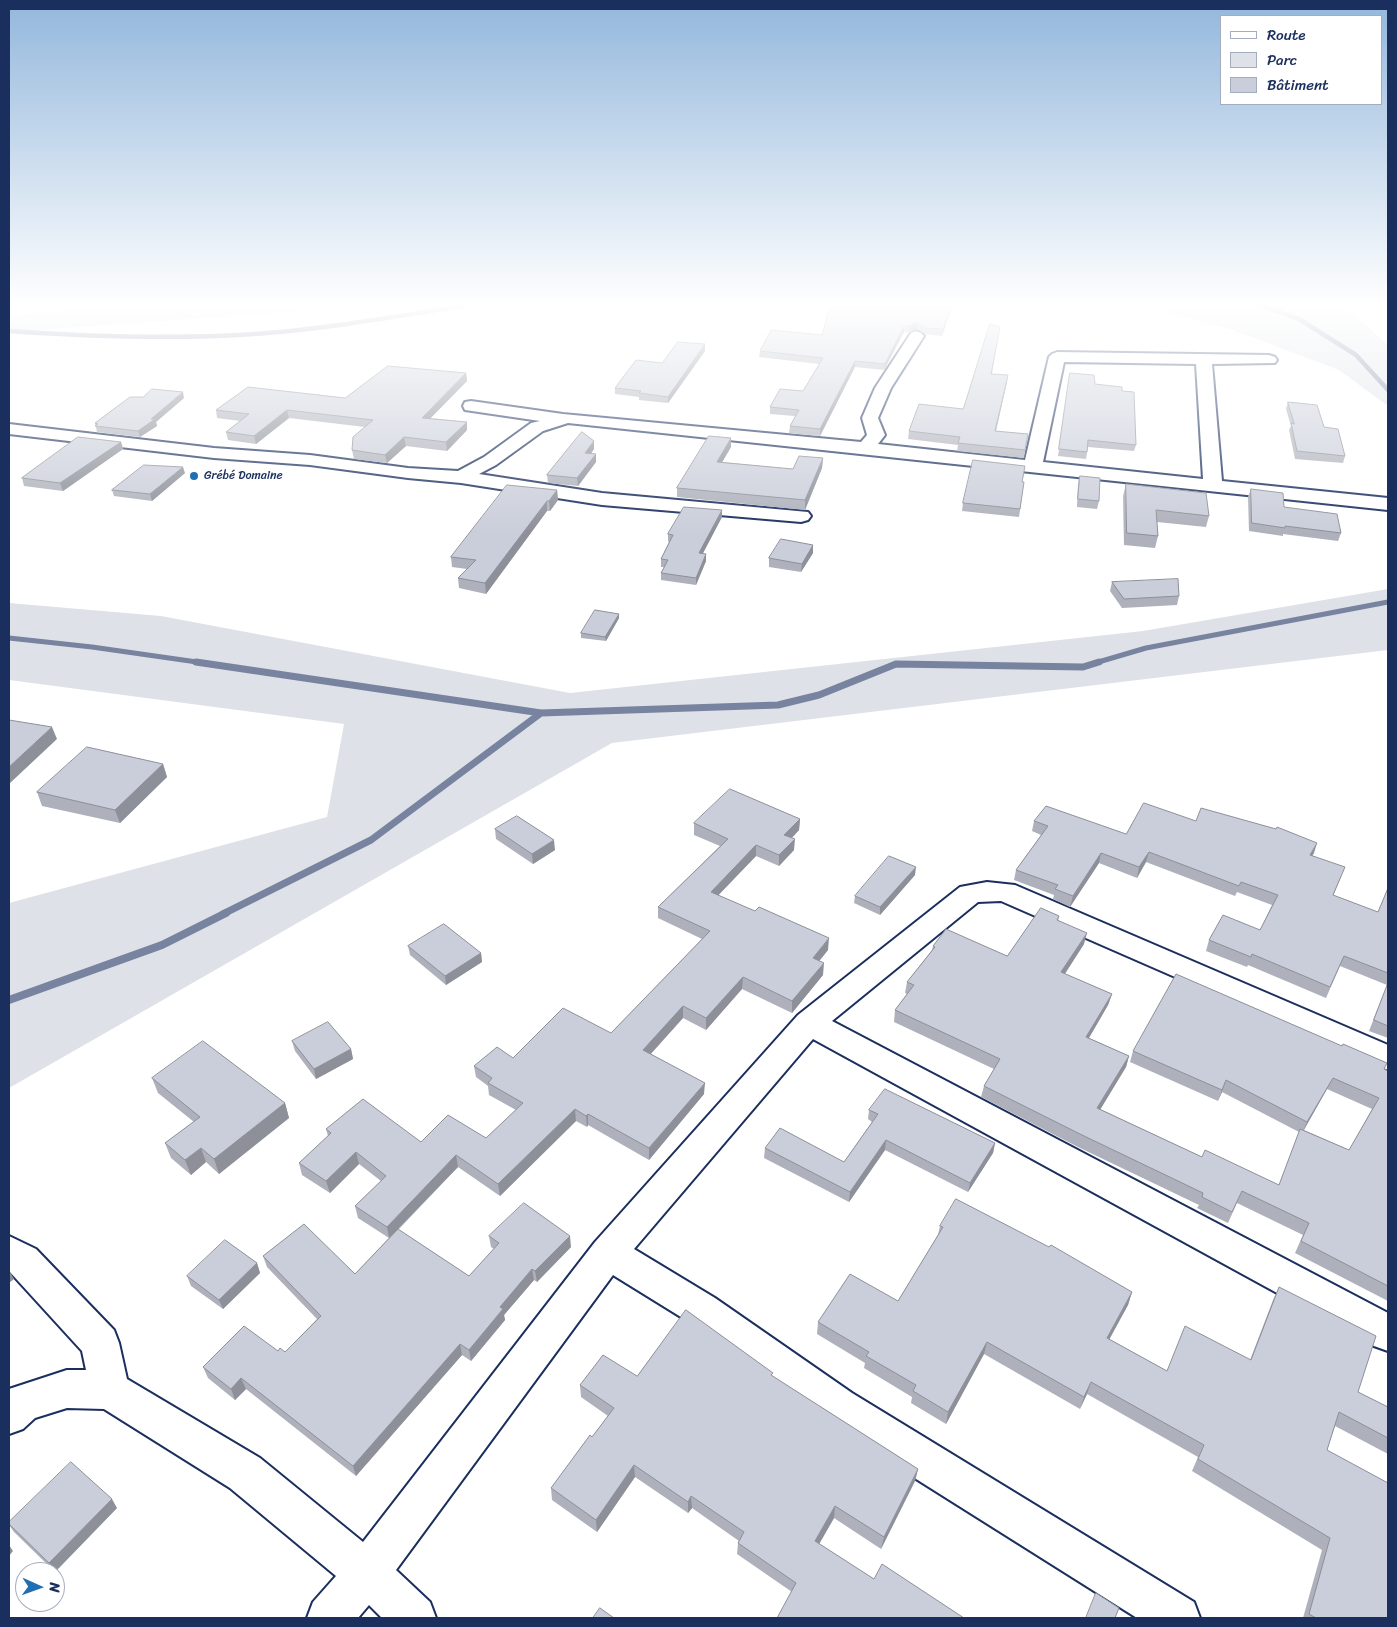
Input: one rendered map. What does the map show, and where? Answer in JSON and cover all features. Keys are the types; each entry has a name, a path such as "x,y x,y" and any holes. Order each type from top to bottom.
{"street":[{"path":"866,448 876,435 870,418 887,382"},
{"path":"1033,466 1052,382"},
{"path":"1206,382 1213,485"},
{"path":"471,406 523,414 866,448 1388,504"},
{"path":"461,477 490,461 537,427 567,418"},
{"path":"9,429 214,453 310,460 408,473 461,477 602,499 801,516"},
{"path":"329,1618 367,1572 608,1253 809,1023 970,894 987,891 1004,892 1388,1058"},
{"path":"809,1023 1388,1333"},
{"path":"9,1252 23,1260 100,1343 109,1390"},
{"path":"608,1253 702,1310 838,1407 1178,1618"},
{"path":"9,1415 23,1404 67,1389 109,1390 245,1473 367,1572 414,1618"}],"green space":[{"path":"1355,382 1388,382 1388,406"},
{"path":"1388,589 1388,650 612,743 9,1088 9,903 327,817 344,724 9,680 9,603 161,616 570,693 1143,631"}],"building":[{"path":"367,382 457,382 422,418 467,422 446,442 404,437 385,455 352,450 353,437 373,420 287,410 254,436 226,432 249,414 216,410 248,387 345,398"},
{"path":"620,382 679,382 668,397 615,388"},
{"path":"808,382 844,382 820,429 790,426 799,410 770,407 780,389 803,391"},
{"path":"972,382 1006,382 995,431 1028,434 1025,450 958,443 960,437 909,431 919,404 963,409"},
{"path":"1069,382 1095,382 1095,384 1122,387 1122,391 1134,392 1136,445 1088,440 1087,452 1059,449"},
{"path":"152,389 183,392 151,419 155,419 138,431 95,426 98,424 95,423 130,397 143,397"},
{"path":"1288,402 1317,405 1324,427 1338,429 1345,456 1297,451 1291,423 1294,424"},
{"path":"582,432 594,441 585,453 596,454 577,478 547,475"},
{"path":"709,436 731,438 717,462 793,469 799,456 823,458 805,500 677,488"},
{"path":"78,437 121,442 60,483 22,478"},
{"path":"973,460 1025,466 1020,509 963,503"},
{"path":"144,465 183,467 150,494 112,490"},
{"path":"1080,476 1100,478 1099,501 1078,499"},
{"path":"1126,484 1206,493 1209,516 1156,510 1158,536 1127,533"},
{"path":"507,485 557,490 485,583 458,578 476,560 451,557"},
{"path":"1251,489 1283,493 1284,507 1337,514 1341,533 1252,523"},
{"path":"684,507 722,510 699,553 706,554 696,578 661,573 668,560 661,559 673,535 668,534"},
{"path":"781,539 813,545 802,564 769,558"},
{"path":"1178,579 1179,596 1124,599 1112,582"},
{"path":"595,610 619,614 605,637 581,633"},
{"path":"9,720 52,727 9,767"},
{"path":"87,747 163,764 115,810 37,792"},
{"path":"730,789 800,819 784,835 795,839 779,855 756,845 711,892 755,911 759,907 829,938 813,958 824,963 792,1001 743,977 706,1018 683,1006 643,1050 705,1083 649,1148 588,1114 586,1116 575,1109 498,1184 456,1155 387,1227 355,1206 386,1176 356,1152 326,1181 299,1163 331,1133 326,1129 363,1099 421,1142 448,1115 486,1138 523,1103 488,1083 492,1078 474,1066 497,1047 513,1058 563,1008 611,1033 710,931 658,907 728,839 694,823"},
{"path":"1144,803 1196,821 1201,808 1276,829 1277,827 1317,843 1310,855 1345,867 1333,895 1378,912 1388,888 1388,973 1344,956 1330,987 1252,954 1251,957 1209,940 1223,915 1260,930 1278,895 1241,882 1239,886 1149,852 1139,867 1101,853 1073,896 1055,889 1058,885 1016,870 1048,826 1034,821 1046,806 1126,834"},
{"path":"517,816 554,840 532,854 495,829"},
{"path":"889,856 916,867 880,907 855,896"},
{"path":"1041,908 1059,916 1057,920 1087,933 1061,972 1112,994 1086,1037 1129,1056 1097,1108 1202,1157 1205,1150 1279,1185 1300,1129 1349,1150 1379,1098 1333,1078 1307,1122 1226,1080 1222,1090 1133,1051 1176,974 1342,1046 1343,1044 1387,1063 1384,1069 1388,1071 1388,1286 1301,1241 1309,1223 1242,1191 1232,1212 1202,1197 1203,1193 984,1086 1000,1059 895,1010 914,985 907,982 935,947 933,946 946,929 1007,956"},
{"path":"444,924 481,953 445,976 408,946"},
{"path":"1388,983 1388,1026 1374,1020"},
{"path":"328,1022 351,1049 314,1069 292,1041"},
{"path":"203,1041 285,1103 214,1159 201,1148 185,1160 165,1143 200,1117 152,1078"},
{"path":"885,1089 995,1143 970,1183 886,1140 850,1192 765,1148 780,1128 844,1162 878,1114 869,1110"},
{"path":"956,1199 1049,1247 1051,1245 1132,1292 1107,1338 1167,1371 1185,1326 1251,1360 1279,1287 1376,1336 1358,1392 1388,1407 1388,1438 1339,1412 1327,1450 1388,1483 1388,1618 1316,1618 1309,1614 1330,1538 1198,1459 1204,1445 1091,1382 1084,1397 987,1342 948,1412 913,1391 916,1385 866,1356 869,1352 818,1322 850,1274 898,1301 943,1227 940,1226"},
{"path":"524,1203 570,1236 535,1271 532,1269 500,1307 503,1309 469,1350 460,1344 353,1466 241,1378 231,1389 203,1367 244,1326 278,1351 280,1348 285,1352 321,1316 263,1256 304,1224 355,1274 398,1229 469,1276 499,1243 489,1236"},
{"path":"225,1240 257,1263 219,1300 187,1276"},
{"path":"686,1310 773,1373 771,1375 918,1469 884,1537 835,1506 815,1541 874,1579 882,1564 964,1618 777,1618 796,1583 738,1543 744,1532 691,1496 688,1502 634,1465 596,1520 551,1488 590,1435 592,1437 614,1408 580,1385 603,1355 637,1376"},
{"path":"71,1462 112,1499 50,1562 9,1522"},
{"path":"1096,1593 1119,1608 1115,1618 1086,1618"},
{"path":"600,1608 614,1618 593,1618"}],"waterway":[{"path":"1381,382 1388,390"},
{"path":"1095,663 1146,648 1388,602"},
{"path":"9,638 92,647 204,663"},
{"path":"196,662 541,713"},
{"path":"541,713 778,705 819,695 896,664 1083,667 1099,662"},
{"path":"223,914 371,840 541,713"},
{"path":"9,1000 162,945 226,913"}],"place":[{"name":"Grébé Domaine","path":"194,476"}]}
